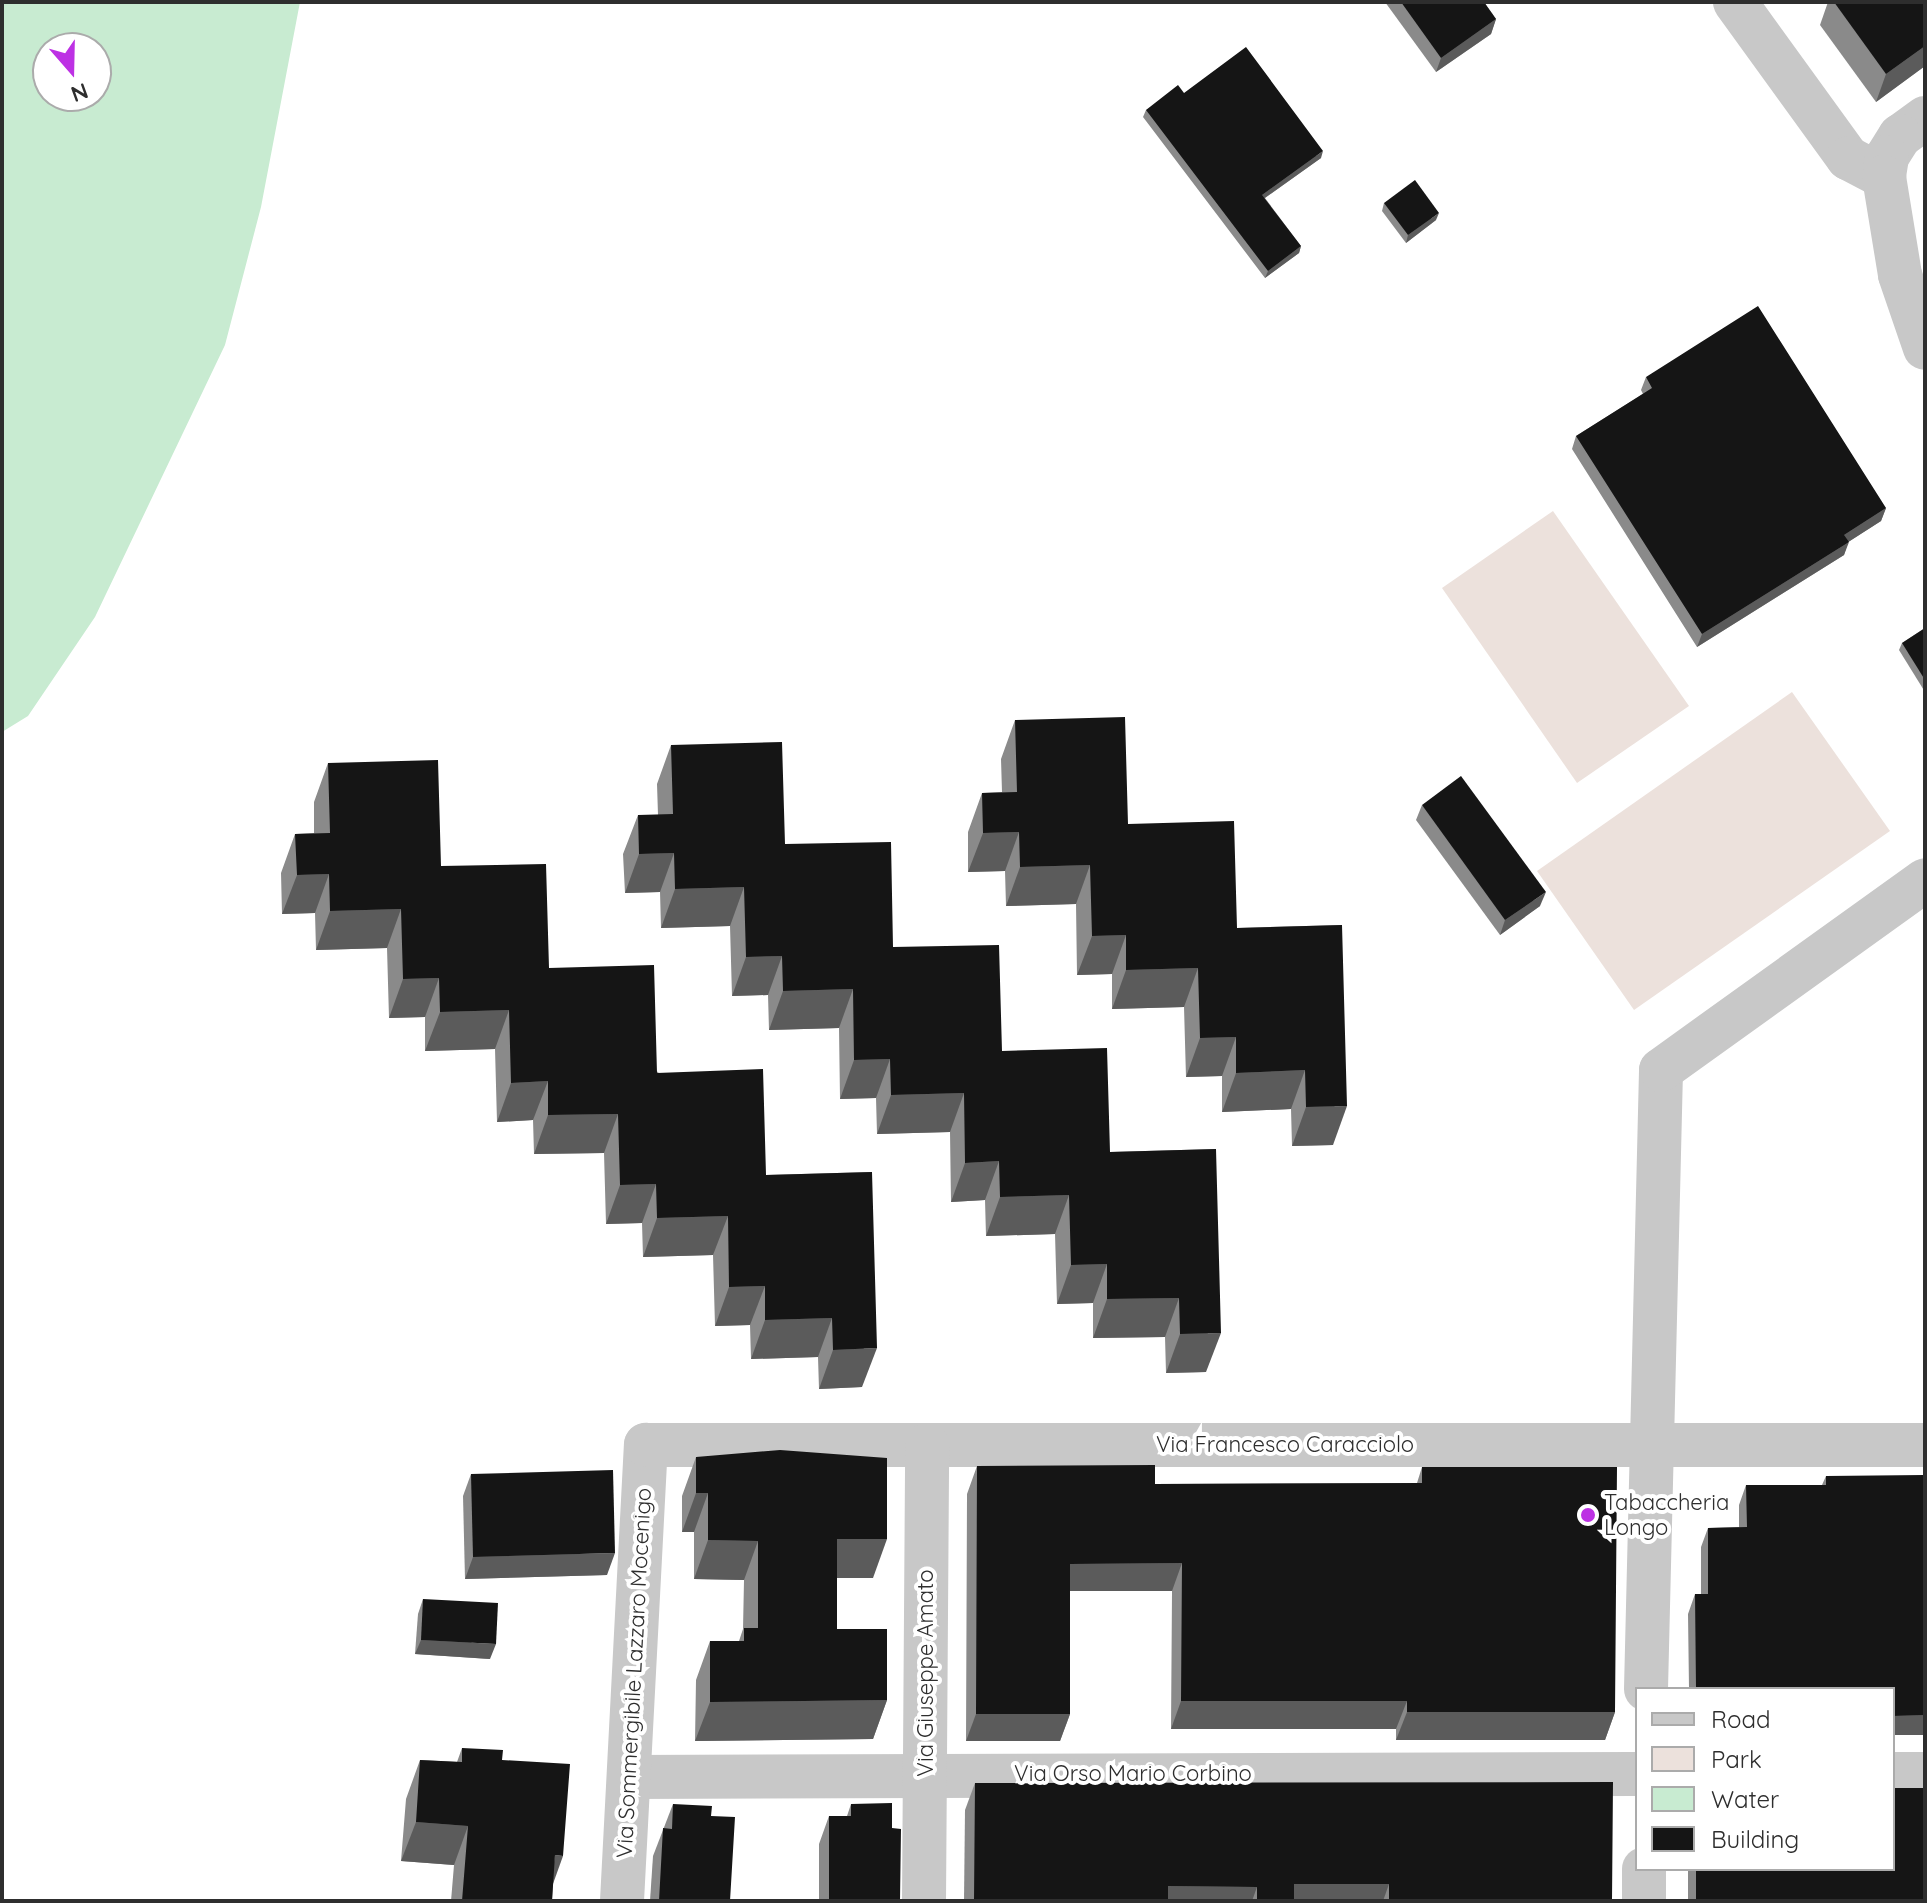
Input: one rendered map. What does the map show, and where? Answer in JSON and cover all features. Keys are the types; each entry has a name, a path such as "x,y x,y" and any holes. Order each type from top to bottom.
{"street":[{"path":"1735,2 1848,158 1900,210"},
{"path":"1925,118 1900,136 1887,157 1900,210 1900,275 1925,348"},
{"path":"1646,1687 1650,1445 1657,1375 1661,1070 1925,880"},
{"name":"Via Francesco Caracciolo","path":"646,1445 1925,1445"},
{"name":"Via Sommergibile Lazzaro Mocenigo","path":"622,1901 646,1445"},
{"name":"Via Giuseppe Amato","path":"924,1901 927,1445"},
{"name":"Via Orso Mario Corbino","path":"629,1777 1635,1774"},
{"path":"1895,1774 1925,1774"},
{"path":"1644,1871 1644,1901"}],"green space":[{"path":"1553,511 1689,706 1577,783 1442,588"},
{"path":"1792,692 1890,831 1634,1010 1537,871"}],"water":[{"path":"2,2 300,2 261,207 225,345 95,617 28,716 2,732"}],"building":[{"path":"1401,2 1484,2 1496,19 1441,58"},
{"path":"1834,2 1925,2 1925,46 1886,74"},
{"path":"1246,47 1323,151 1262,195 1301,246 1268,271 1146,110 1178,85 1184,93"},
{"path":"1415,180 1439,213 1408,235 1384,203"},
{"path":"1758,306 1886,508 1844,535 1849,542 1702,634 1576,436 1652,388 1646,377"},
{"path":"1925,628 1925,680 1902,643"},
{"path":"1125,717 1128,824 1234,821 1237,928 1342,925 1347,1106 1306,1107 1305,1070 1236,1073 1236,1037 1200,1038 1198,968 1126,970 1126,935 1092,936 1090,865 1020,867 1019,832 983,833 982,793 1017,792 1015,720"},
{"path":"782,742 785,844 891,842 893,947 999,945 1002,1051 1107,1048 1110,1152 1216,1149 1221,1333 1180,1334 1179,1298 1107,1299 1107,1264 1071,1265 1069,1195 1000,1197 999,1161 965,1163 964,1093 891,1095 890,1059 854,1060 853,989 783,991 782,956 746,957 744,887 675,889 674,853 639,854 638,815 673,814 671,745"},
{"path":"438,760 441,866 546,864 549,968 654,965 657,1073 763,1069 766,1175 872,1172 877,1348 833,1350 832,1318 765,1320 765,1286 729,1287 728,1216 657,1218 656,1184 620,1185 618,1114 548,1115 548,1081 511,1083 509,1010 440,1012 439,978 403,979 401,909 330,911 329,874 297,875 295,834 330,833 328,763"},
{"path":"1461,776 1546,892 1505,920 1422,805"},
{"path":"780,1450 887,1458 887,1539 837,1539 837,1629 887,1629 887,1700 710,1702 710,1641 744,1641 744,1628 758,1628 758,1541 708,1540 708,1493 696,1493 696,1457"},
{"path":"1155,1465 1155,1484 1422,1483 1422,1467 1617,1467 1615,1712 1407,1712 1407,1701 1181,1701 1182,1563 1070,1564 1070,1714 976,1714 977,1466"},
{"path":"613,1470 615,1553 473,1557 471,1474"},
{"path":"1924,1475 1925,1715 1895,1716 1895,1687 1696,1687 1695,1594 1708,1594 1708,1528 1747,1527 1746,1485 1826,1485 1826,1476"},
{"path":"423,1599 498,1603 496,1644 421,1640"},
{"path":"462,1748 503,1750 502,1760 570,1764 563,1856 555,1855 552,1901 462,1901 468,1826 416,1822 420,1760 462,1762"},
{"path":"1613,1782 1612,1901 1389,1901 1389,1884 1294,1884 1294,1901 1257,1901 1257,1887 1168,1886 1168,1901 974,1901 975,1783"},
{"path":"1895,1788 1925,1788 1925,1901 1696,1901 1696,1871 1895,1871"},
{"path":"892,1803 892,1828 901,1829 900,1901 829,1901 829,1816 851,1816 851,1804"},
{"path":"673,1804 712,1806 711,1816 735,1817 730,1901 659,1901 663,1828 672,1829"}],"place":[{"name":"Tabaccheria Longo","path":"1588,1515"}]}
